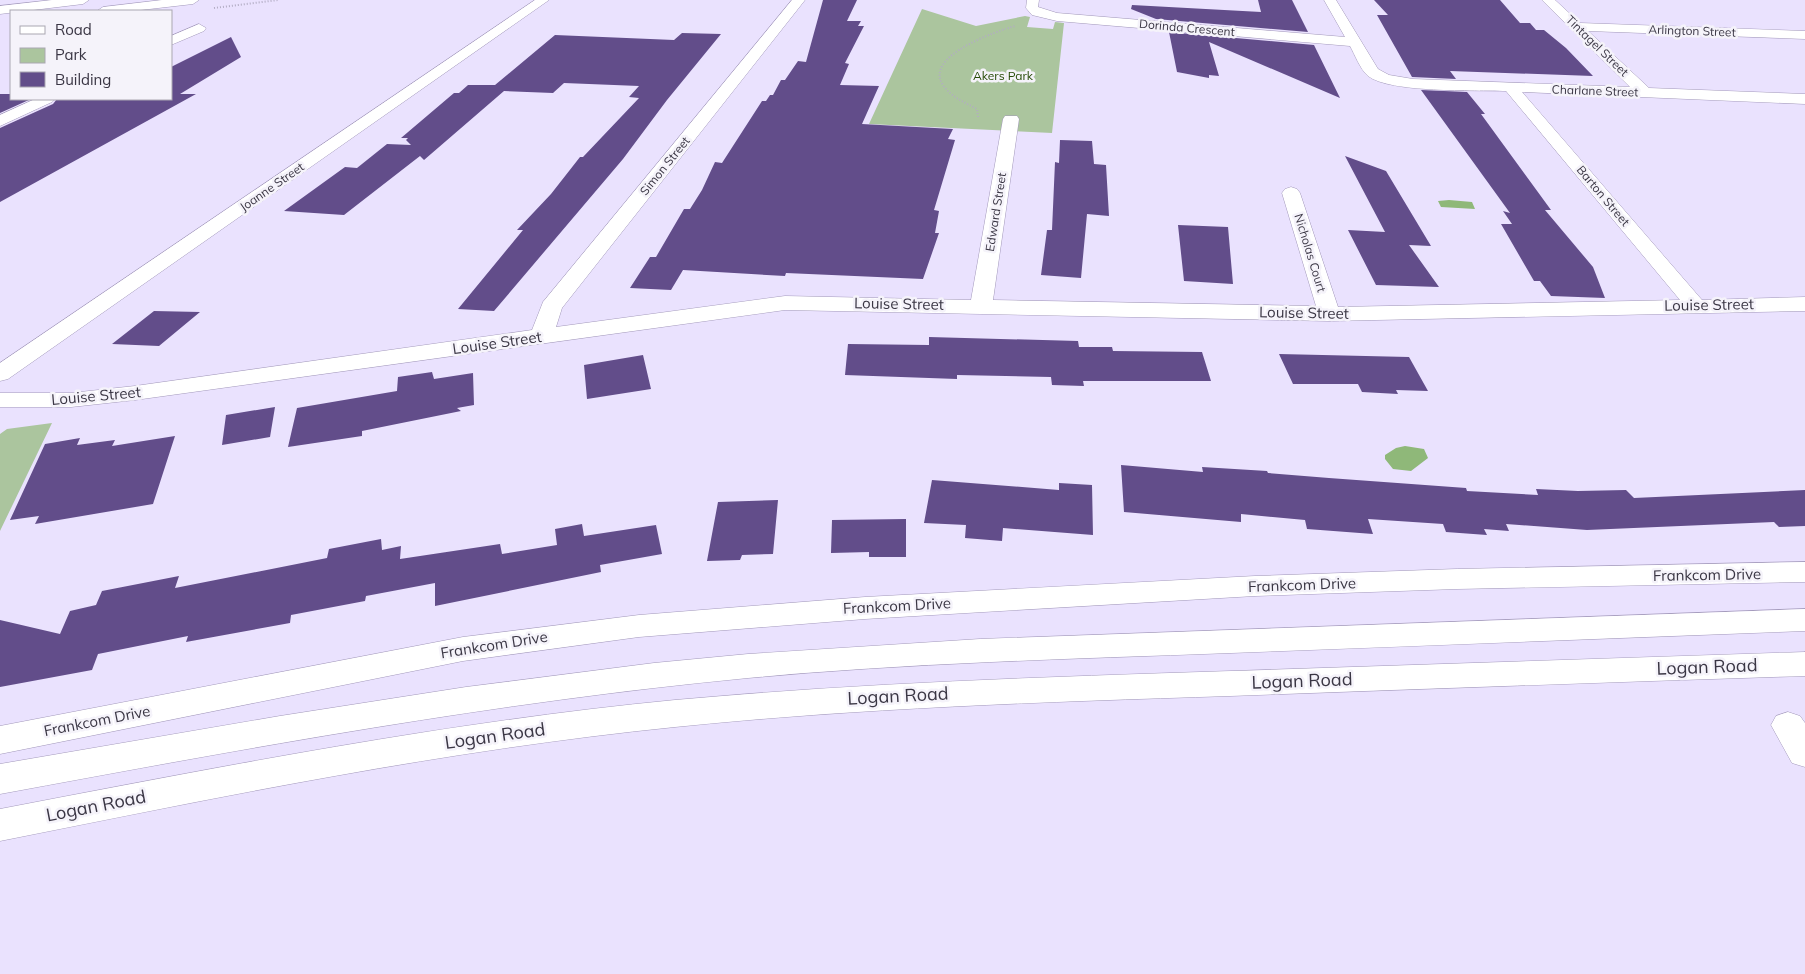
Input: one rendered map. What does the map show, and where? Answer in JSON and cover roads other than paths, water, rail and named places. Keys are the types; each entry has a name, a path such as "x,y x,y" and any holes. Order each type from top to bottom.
{"main road":[{"path":"0,10 82,0"},
{"path":"111,10 193,0"},
{"name":"Joanne Street","path":"0,374 543,0"},
{"name":"Simon Street","path":"542,336 551,307 799,0"},
{"name":"Dorinda Crescent","path":"1033,0 1032,8 1036,12 1057,17 1353,42"},
{"path":"1330,0 1353,42"},
{"name":"Tintagel Street","path":"1548,0 1645,93"},
{"name":"Arlington Street","path":"1578,27 1805,35"},
{"path":"172,41 199,28"},
{"name":"Charlane Street","path":"1353,42 1372,72 1385,79 1413,83 1805,99"},
{"name":"Barton Street","path":"1510,87 1695,305"},
{"path":"0,121 45,100"},
{"name":"Edward Street","path":"981,305 1011,119"},
{"name":"Nicholas Court","path":"1291,193 1329,314"},
{"name":"Louise Street","path":"0,400 71,400 136,393 784,303 981,305 1329,314 1805,304"},
{"name":"Frankcom Drive","path":"0,740 463,649 639,626 865,608 1255,586 1467,579 1805,572"},
{"path":"0,779 346,718 486,696 636,677 756,665 838,658 1065,648 1805,620"},
{"name":"Logan Road","path":"0,825 341,760 493,735 615,720 832,699 980,692 1805,664"}],"park label":[{"name":"Akers Park","path":"1003,76"}]}
